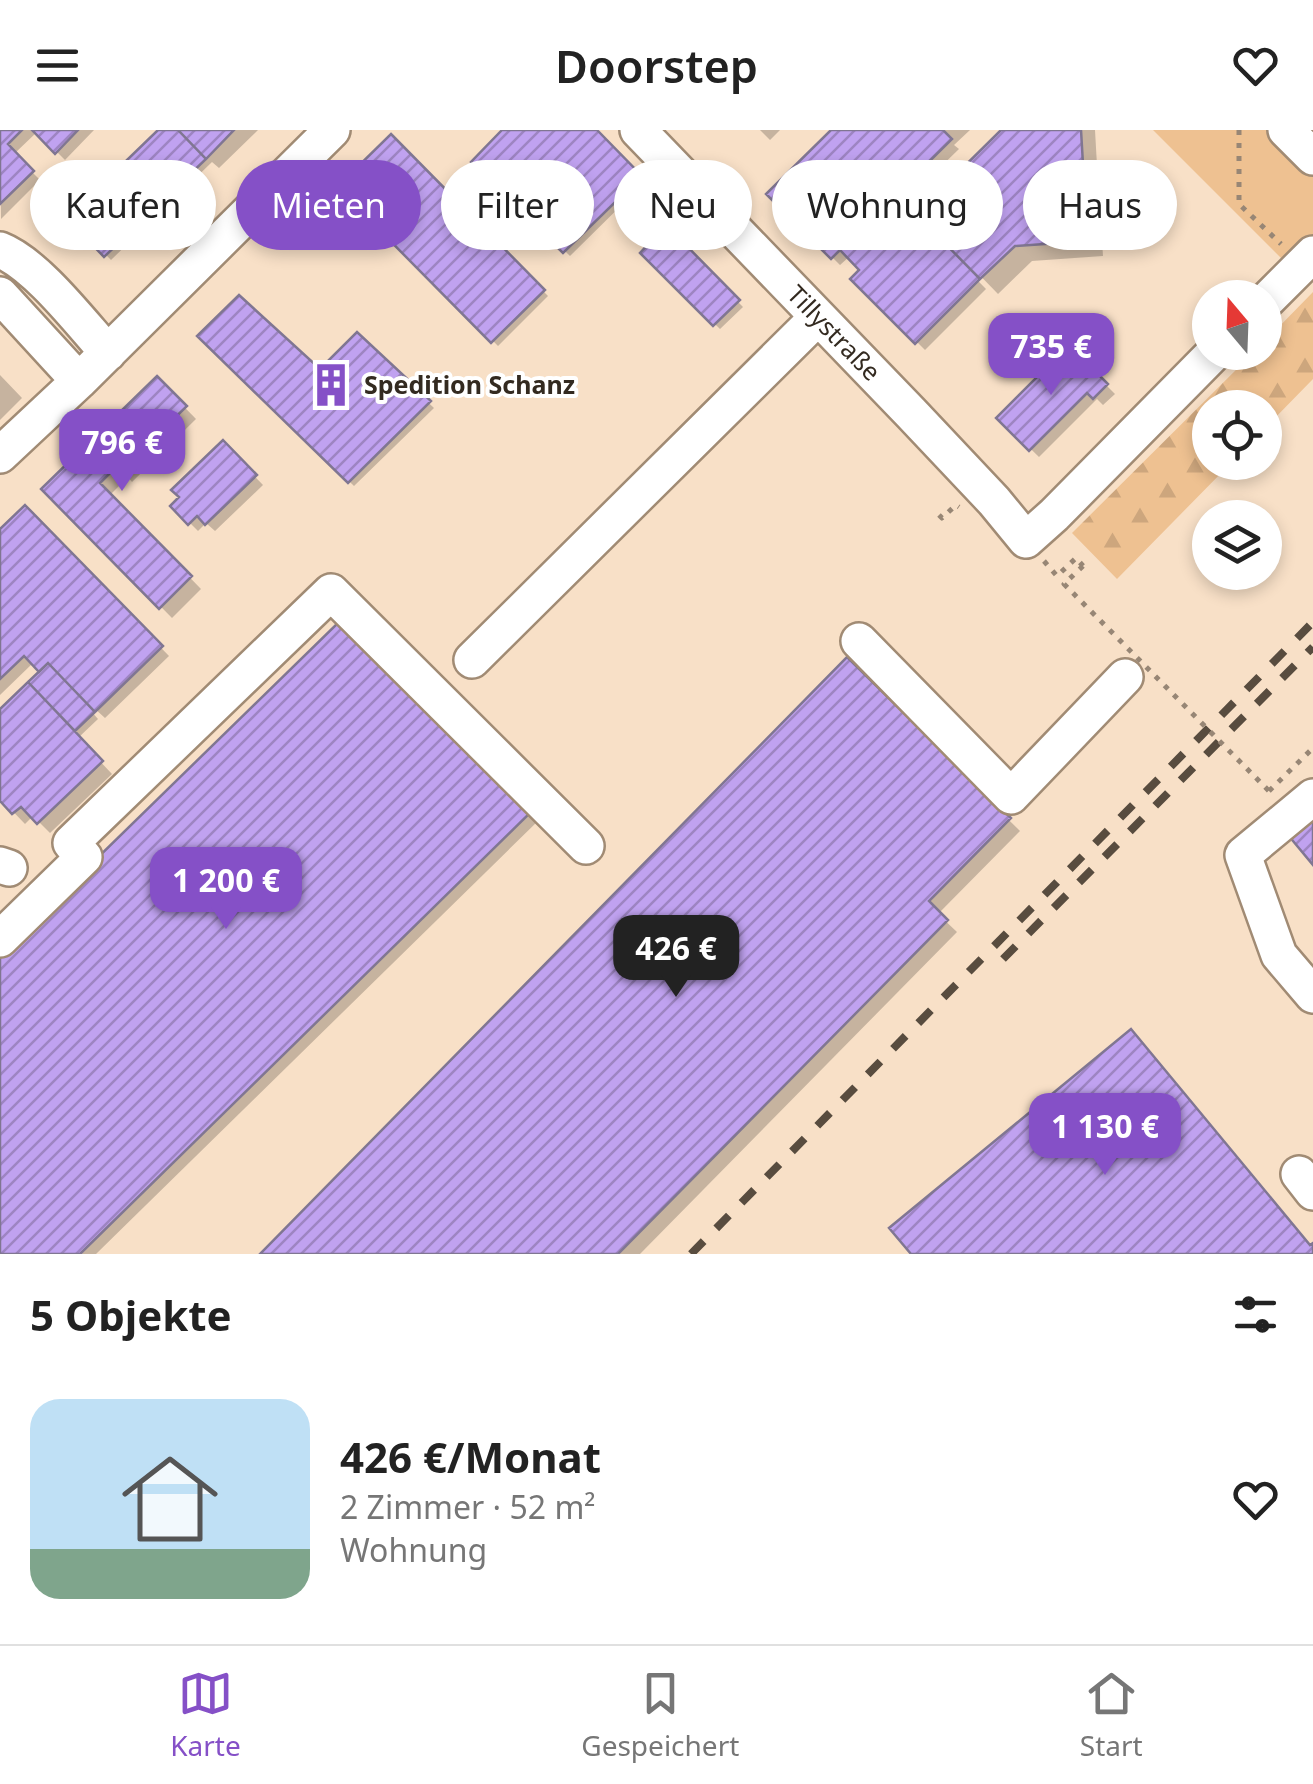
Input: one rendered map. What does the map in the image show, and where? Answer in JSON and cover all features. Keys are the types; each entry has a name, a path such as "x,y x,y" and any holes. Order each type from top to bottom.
{"street":[{"path":"0,455 80,381 332,130"},
{"name":"Tillystraße","path":"638,130 994,500 1026,540 1197,370"},
{"path":"1286,130 1313,157"},
{"path":"0,250 12,255 41,280 108,352"},
{"path":"1282,280 1302,253"},
{"path":"0,295 80,381"},
{"path":"472,660 818,317"},
{"path":"0,939 84,857 71,843 330,592 586,846"},
{"path":"859,641 1011,796 1125,677"},
{"path":"1313,797 1243,855 1280,955 1313,995"}],"path":[{"path":"1239,130 1238,204 1302,253"},
{"path":"939,515 942,518 958,507"},
{"path":"1062,571 1076,558 1083,566 1064,584 1270,791 1313,748"}],"green space":[{"path":"1153,130 1313,130 1313,275 1305,282"},
{"path":"1313,292 1313,379 1282,411 1282,390 1216,390 1236,370 1282,370 1282,324"},
{"path":"1192,414 1192,480 1214,480 1117,579 1072,533"}],"building":[{"path":"0,130 22,130 8,144 30,167 30,175 0,204"},
{"path":"32,130 78,130 55,154"},
{"path":"158,130 178,130 206,159 205,160 127,160"},
{"path":"178,130 234,130 206,159"},
{"path":"502,130 597,130 626,160 614,160 614,203 594,223 594,160 473,160"},
{"path":"831,130 943,130 952,139 931,160 801,160"},
{"path":"1001,130 1081,130 1083,160 1023,160 1023,245 1015,246 980,279 951,250 1003,250 1003,160 971,160"},
{"path":"391,134 417,160 365,160"},
{"path":"421,164 441,185 441,250 506,250 545,290 491,343 399,250 421,250"},
{"path":"691,250 740,300 713,326 640,253"},
{"path":"822,250 840,250 831,259"},
{"path":"840,250 951,250 980,279 915,344 850,279 859,270"},
{"name":"Spedition Schanz","path":"239,295 320,369 357,332 431,401 348,483 197,336"},
{"path":"1071,347 1108,384 1093,399 1087,393 1029,451 996,418"},
{"path":"157,376 187,406 119,472 115,468 100,483 192,576 159,609 41,489"},
{"path":"223,440 257,475 205,525 197,516 188,525 170,506 179,497 171,490"},
{"path":"25,505 163,646 95,712 48,663 39,672 24,656 0,679 0,529"},
{"path":"343,618 533,810 80,1254 0,1254 0,953"},
{"path":"847,657 1011,818 929,901 948,920 618,1254 260,1254"},
{"path":"48,663 95,712 75,731 28,682"},
{"path":"28,682 103,761 37,824 21,807 12,814 0,801 0,709"},
{"path":"1313,814 1313,865 1288,835"},
{"path":"1131,1029 1310,1245 1313,1243 1313,1254 911,1254 889,1228"}],"railway":[{"path":"691,1254 1313,622"},
{"path":"1003,959 1313,647"}],"place":[{"name":"Spedition Schanz","path":"331,385"}]}
